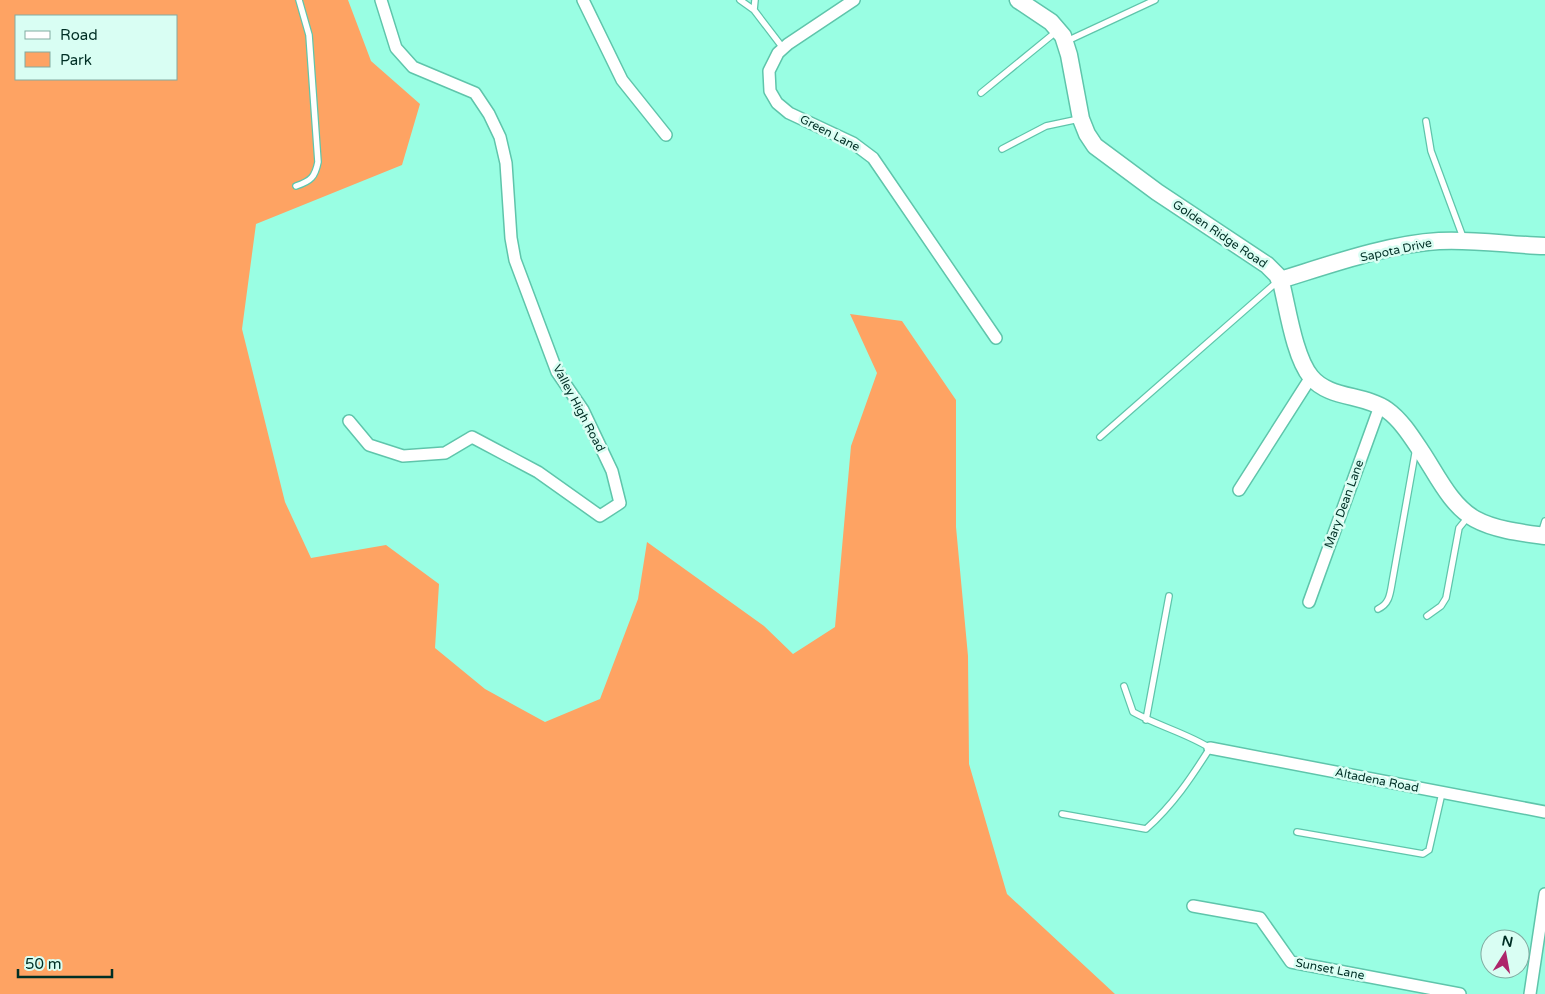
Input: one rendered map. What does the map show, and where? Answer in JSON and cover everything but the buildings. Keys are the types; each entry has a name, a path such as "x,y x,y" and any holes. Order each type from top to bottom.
{"street":[{"name":"Valley High Road","path":"349,421 369,445 403,456 445,453 472,437 538,472 600,516 620,503 612,471 583,410 557,372 515,260 511,238 506,163 500,137 489,114 475,93 413,67 396,48 380,0"},
{"path":"583,0 622,80 666,135"},
{"name":"Green Lane","path":"854,0 778,53 769,71 770,91 777,103 789,113 853,143 873,158 996,338"},
{"path":"1018,0 1039,13 1062,36"},
{"name":"Golden Ridge Road","path":"1062,36 1081,119 1089,139 1102,153 1157,192 1267,265 1280,280 1302,361 1311,377"},
{"name":"Sapota Drive","path":"1280,280 1385,250 1422,243 1464,240 1545,246"},
{"path":"1239,490 1311,377 1326,388 1380,406 1397,418 1450,495 1470,516 1494,526 1544,531"},
{"name":"Mary Dean Lane","path":"1309,602 1380,406"},
{"name":"Altadena Road","path":"1210,748 1545,812"},
{"path":"1530,994 1545,894"},
{"name":"Sunset Lane","path":"1193,906 1260,918 1291,962 1460,994"}],"lane":[{"path":"296,186 306,183 315,174 318,162 309,35 299,0"},
{"path":"740,0 754,10 783,48"},
{"path":"754,10 755,0"},
{"path":"980,93 1062,36 1155,0"},
{"path":"1002,149 1046,126 1081,119"},
{"path":"1426,121 1431,151 1464,240"},
{"path":"1100,437 1280,280"},
{"path":"1378,609 1385,606 1392,583 1416,444"},
{"path":"1427,616 1441,606 1446,598 1460,528 1462,523 1470,516"},
{"path":"1146,720 1169,596"},
{"path":"1062,814 1146,829 1164,812 1190,781 1210,748 1189,736 1146,720 1133,712 1124,686"},
{"path":"1297,832 1423,854 1429,850 1442,793"}],"green space":[{"path":"0,0 348,0 371,61 420,104 402,165 256,224 242,329 285,502 311,558 386,545 439,584 435,648 485,689 545,722 600,699 638,599 647,542 764,626 793,654 835,627 851,446 877,373 850,314 902,321 956,400 956,527 968,656 969,764 1007,894 1115,994 0,994"}]}
